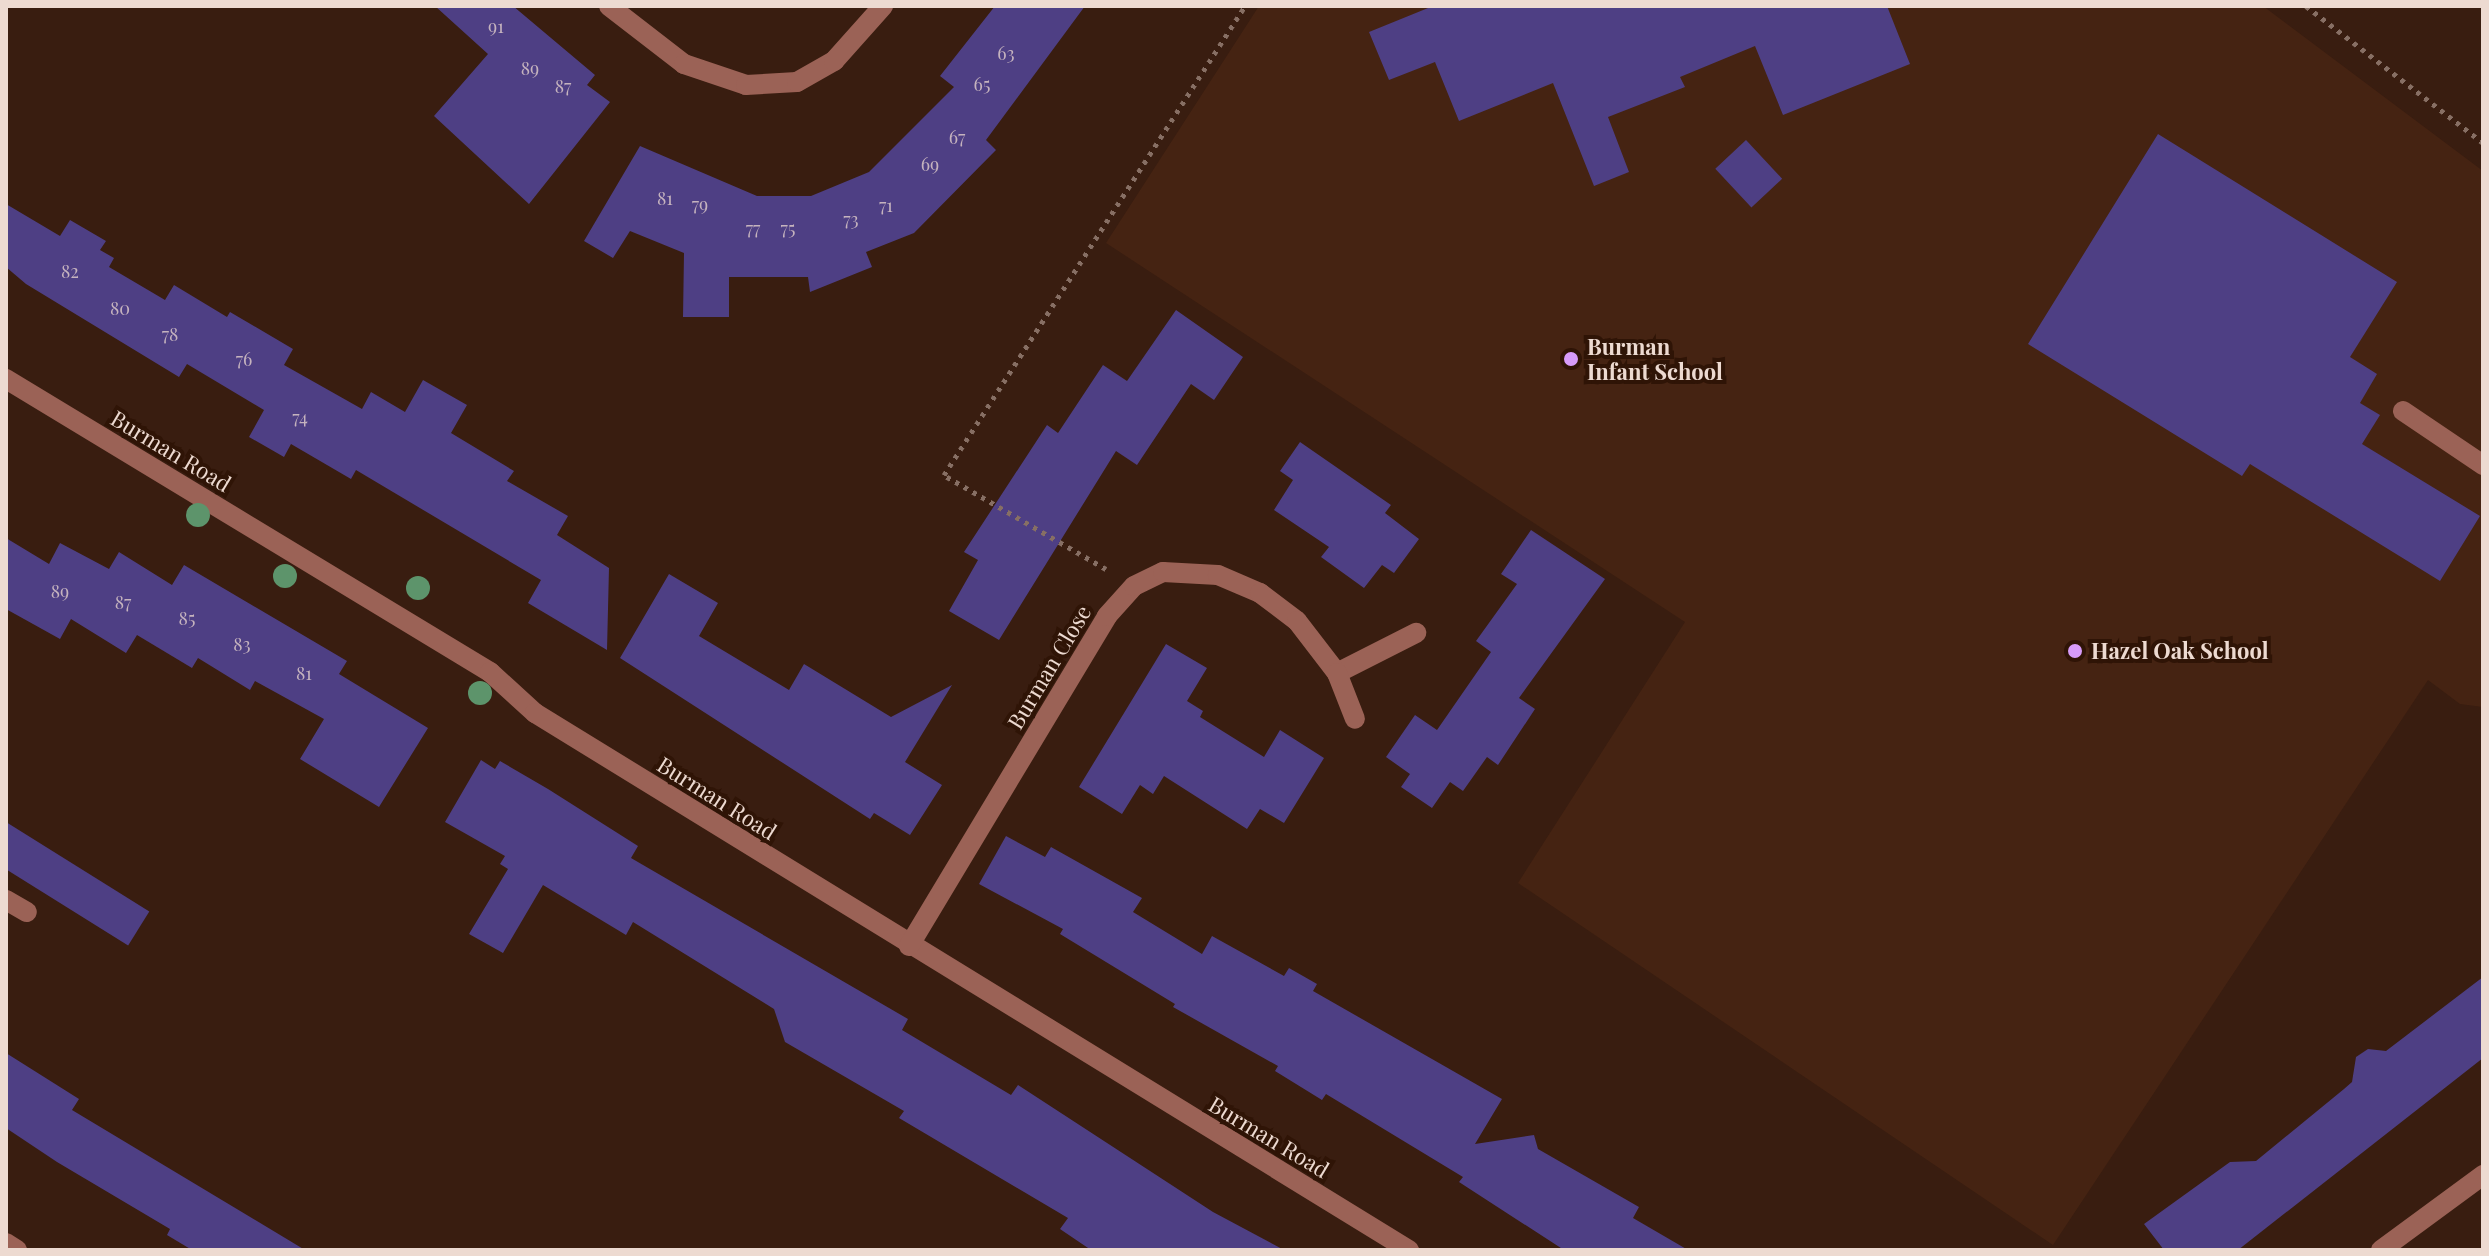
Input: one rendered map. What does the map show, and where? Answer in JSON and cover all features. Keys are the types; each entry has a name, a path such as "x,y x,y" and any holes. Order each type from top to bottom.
{"street":[{"path":"609,6 684,64 746,85 797,82 834,61 883,6"},
{"name":"Burman Road","path":"6,379 490,672 535,713 909,946 1409,1250"},
{"path":"2403,411 2483,465"},
{"name":"Burman Close","path":"909,946 1107,616 1134,586 1163,572 1218,575 1260,593 1297,621 1337,673 1355,719"},
{"path":"1337,673 1416,633"},
{"path":"6,900 27,912"},
{"path":"2381,1250 2483,1175"},
{"path":"6,1243 17,1250"}],"path":[{"path":"1134,586 944,475 1245,6"},
{"path":"2306,6 2483,143"}],"shaded area":[{"name":"Hazel Oak School","path":"1259,6 2263,6 2483,171 2483,707 2460,704 2428,680 2053,1245 1518,883 1685,622 1106,243"}],"building":[{"path":"435,6 513,6 595,75 587,85 610,102 529,204 434,116 488,54"},
{"path":"995,6 1085,6 986,140 996,150 914,233 866,252 872,267 810,292 808,277 729,277 729,317 683,317 684,253 630,231 613,258 584,241 640,146 757,196 811,196 869,172 954,87 940,76"},
{"path":"1433,6 1887,6 1910,64 1783,115 1755,46 1680,77 1685,87 1608,117 1629,172 1594,186 1553,83 1459,121 1435,62 1389,80 1369,32"},
{"path":"2158,134 2397,282 2350,357 2377,374 2360,403 2380,415 2362,444 2480,516 2440,581 2250,464 2242,476 2028,344"},
{"path":"1746,140 1782,179 1751,207 1715,169"},
{"path":"6,204 60,236 70,220 106,241 100,250 114,258 109,267 165,300 174,285 227,317 230,312 293,349 284,365 362,409 371,392 405,412 423,380 467,405 451,433 514,471 507,481 568,516 557,535 609,568 607,650 528,603 541,580 356,470 351,479 291,444 284,457 249,437 264,410 187,364 179,377 26,284 6,267"},
{"path":"1176,310 1243,357 1214,400 1191,384 1137,465 1116,451 999,640 949,611 978,560 964,552 1047,425 1058,433 1103,365 1127,381"},
{"path":"1300,442 1391,505 1385,513 1419,539 1394,573 1382,565 1364,588 1321,557 1329,547 1274,510 1293,480 1280,471"},
{"path":"1531,530 1605,579 1519,698 1535,709 1498,765 1487,757 1463,791 1450,782 1432,808 1401,787 1410,774 1386,757 1415,715 1437,730 1491,652 1476,641 1517,584 1501,574"},
{"path":"6,538 49,564 60,543 109,569 119,552 172,585 184,565 347,661 339,674 428,728 379,807 300,759 324,719 255,681 250,690 198,658 192,668 137,635 126,653 71,619 60,639 6,609"},
{"path":"669,574 718,603 699,636 789,690 804,664 891,717 952,685 905,762 942,785 910,835 874,813 870,819 620,658"},
{"path":"1166,644 1207,668 1187,701 1203,711 1200,717 1264,757 1280,730 1324,758 1284,823 1260,809 1247,829 1164,776 1153,794 1140,785 1122,814 1079,787"},
{"path":"481,760 495,769 500,761 548,789 638,846 631,858 908,1019 902,1030 1011,1095 1018,1085 1213,1212 1284,1250 1091,1250 1060,1229 1068,1218 899,1118 904,1111 785,1042 774,1009 633,922 626,935 543,885 503,953 469,934 508,869 500,864 505,856 445,822"},
{"path":"6,822 149,912 128,945 6,869"},
{"path":"1006,836 1045,857 1051,847 1142,898 1133,912 1202,954 1212,936 1284,976 1289,968 1317,984 1313,991 1502,1099 1475,1144 1534,1135 1538,1149 1639,1207 1633,1218 1688,1250 1564,1250 1459,1182 1463,1177 1326,1094 1322,1100 1275,1071 1278,1066 1173,1007 1175,1004 1060,934 1063,929 979,884"},
{"path":"2483,977 2483,1058 2238,1250 2164,1250 2144,1224 2230,1162 2256,1161 2352,1082 2356,1057 2368,1049 2386,1051"},
{"path":"6,1053 79,1099 72,1110 305,1250 192,1250 167,1235 170,1229 6,1128"}],"place":[{"name":"Burman Infant School","path":"1571,359"},
{"name":"Hazel Oak School","path":"2075,651"}]}
